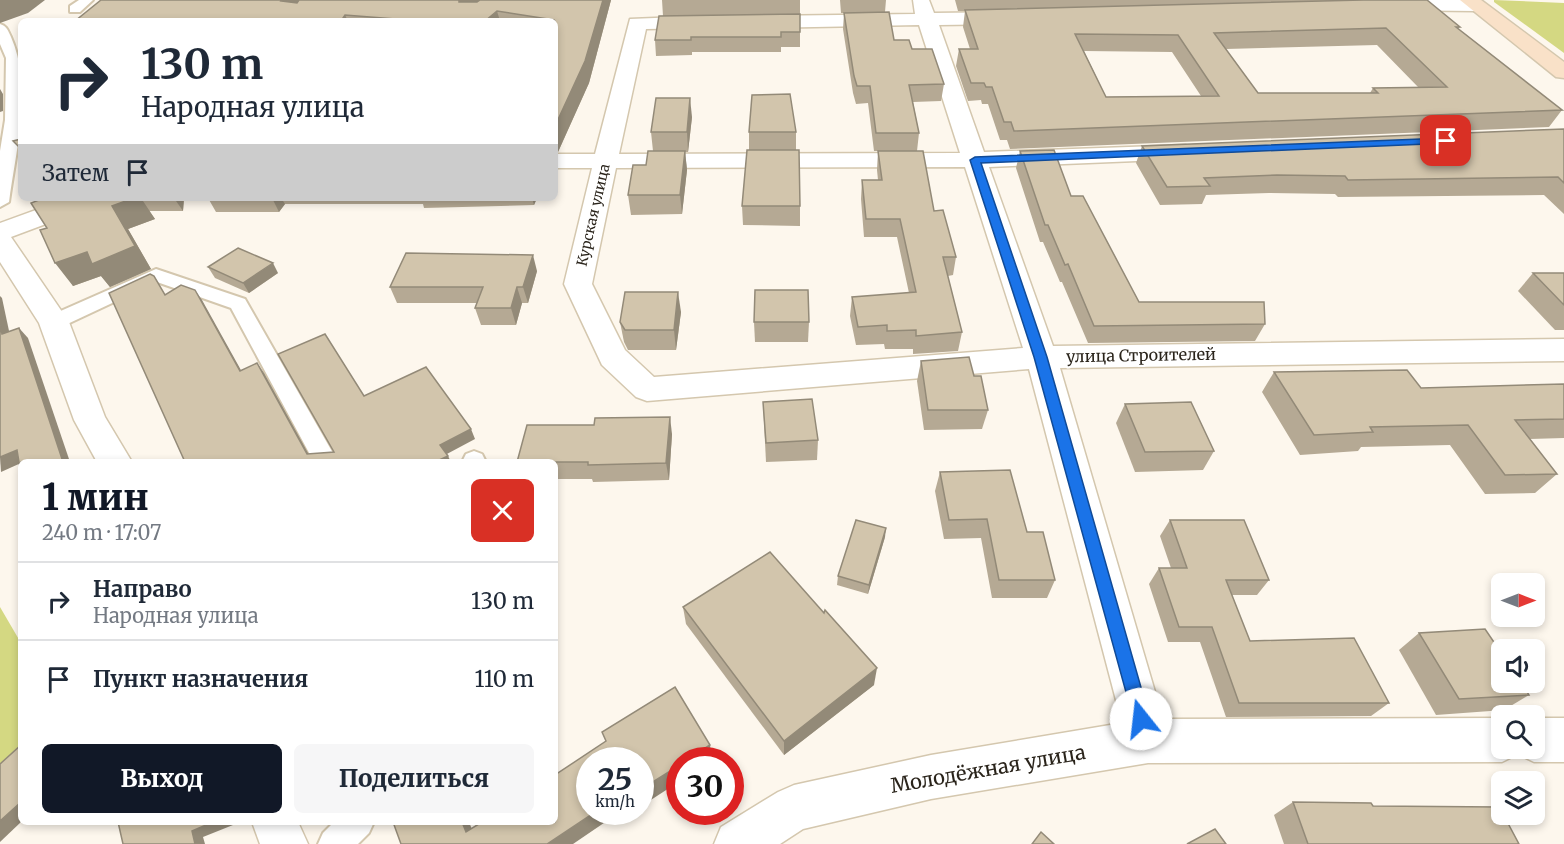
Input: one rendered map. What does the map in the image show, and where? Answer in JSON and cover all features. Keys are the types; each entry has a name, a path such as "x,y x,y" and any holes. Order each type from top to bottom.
{"main road":[{"path":"1472,3 1564,72"}],"street":[{"path":"1368,7 1472,3"},
{"path":"741,22 923,10 1034,17"},
{"path":"923,10 1041,357 1148,741"},
{"name":"Курская улица","path":"647,389 612,357 578,284 637,23 718,22"},
{"path":"558,161 975,160 1211,151"},
{"path":"0,232 85,201"},
{"path":"0,241 54,322 90,420 113,459"},
{"name":"улица Строителей","path":"647,389 1041,357 1564,350"},
{"name":"Молодёжная улица","path":"738,844 794,808 931,777 1148,741 1491,740"},
{"path":"1545,740 1564,740"},
{"path":"276,825 284,844"}],"lane":[{"path":"75,9 87,0"},
{"path":"0,28 13,58 0,202"},
{"path":"54,322 156,275 238,304 324,459"},
{"path":"334,844 355,825"}],"green space":[{"path":"1494,0 1564,3 1564,53 1494,2"},
{"path":"0,607 18,638 18,766 0,783"}],"building":[{"path":"101,0 282,0 297,3 299,0 477,2 480,0 603,0 585,61 558,120 558,18 541,18 497,11 489,18 383,18 345,15 343,18 79,18"},
{"path":"1427,0 1460,27 1456,27 1562,110 1014,131 1011,122 1004,122 992,87 986,87 984,83 971,83 959,49 978,49 965,10","holes":["1386,28 1447,87 1373,88 1378,93 1258,93 1214,33","1075,34 1178,35 1219,96 1106,97"]},
{"path":"889,12 894,40 909,40 912,49 932,49 944,84 909,85 919,133 876,133 870,86 857,86 854,76 844,13"},
{"path":"800,14 800,32 781,32 781,37 691,37 691,40 655,40 659,16"},
{"path":"790,94 796,132 749,132 752,95"},
{"path":"656,98 690,98 687,132 651,132"},
{"path":"1564,129 1564,183 1558,177 1348,180 1345,176 1277,175 1204,178 1210,186 1167,187 1142,146"},
{"path":"747,150 799,150 800,206 742,206"},
{"path":"1054,150 1071,196 1083,196 1139,302 1264,302 1265,324 1094,326 1068,264 1065,265 1048,225 1045,225 1020,151"},
{"path":"648,151 685,151 680,195 628,195 633,165 646,165"},
{"path":"878,151 923,151 934,211 943,210 956,257 943,257 962,332 916,336 916,330 887,331 887,325 858,327 852,297 916,292 900,219 866,219 862,180 882,180"},
{"path":"36,201 126,201 112,206 135,246 92,264 87,252 55,263 40,230 47,228 31,203"},
{"path":"238,248 273,263 243,283 208,267"},
{"path":"406,253 533,255 523,287 517,287 511,308 475,308 483,287 390,287"},
{"path":"1533,273 1564,273 1564,305"},
{"path":"150,274 154,276 165,295 181,285 195,290 240,371 257,363 307,454 334,452 278,354 325,334 364,396 426,367 471,429 440,445 448,456 442,459 184,459 109,293"},
{"path":"755,290 808,290 809,322 754,322"},
{"path":"625,292 678,292 674,330 625,330 620,322"},
{"path":"0,325 2,334 19,328 62,459 18,459 17,450 0,457"},
{"path":"969,357 974,376 981,376 988,410 928,410 921,361"},
{"path":"1407,370 1421,388 1564,384 1564,419 1515,420 1557,474 1505,475 1468,425 1370,427 1373,432 1314,435 1274,372"},
{"path":"812,399 818,440 766,443 763,402"},
{"path":"1191,402 1214,451 1145,452 1125,404"},
{"path":"670,417 666,463 588,465 588,462 558,462 558,459 518,459 527,425 594,425 595,418"},
{"path":"1010,470 1027,532 1043,532 1055,580 999,580 987,519 949,520 940,472"},
{"path":"856,520 886,528 869,585 838,576"},
{"path":"1170,520 1244,520 1269,580 1226,580 1250,641 1354,638 1389,703 1239,703 1212,627 1179,627 1159,568 1187,568"},
{"path":"770,552 877,668 784,741 683,607"},
{"path":"1485,629 1492,639 1491,693 1528,693 1529,695 1459,699 1419,633"},
{"path":"675,687 710,745 707,747 666,747 666,774 654,781 654,747 597,747 606,741 602,732"},
{"path":"18,748 18,805 0,821 0,764"},
{"path":"576,761 576,825 547,844 401,844 394,825 463,825 466,832 477,825 558,825 558,773"},
{"path":"1293,802 1371,803 1373,806 1491,807 1491,825 1509,825 1519,844 1308,844"},
{"path":"119,825 206,825 192,831 195,844 123,844"},
{"path":"1215,829 1226,844 1187,844"},
{"path":"1041,832 1054,844 1032,844"}],"route":[{"path":"1141,719 1041,357 975,160 1446,141"}]}
